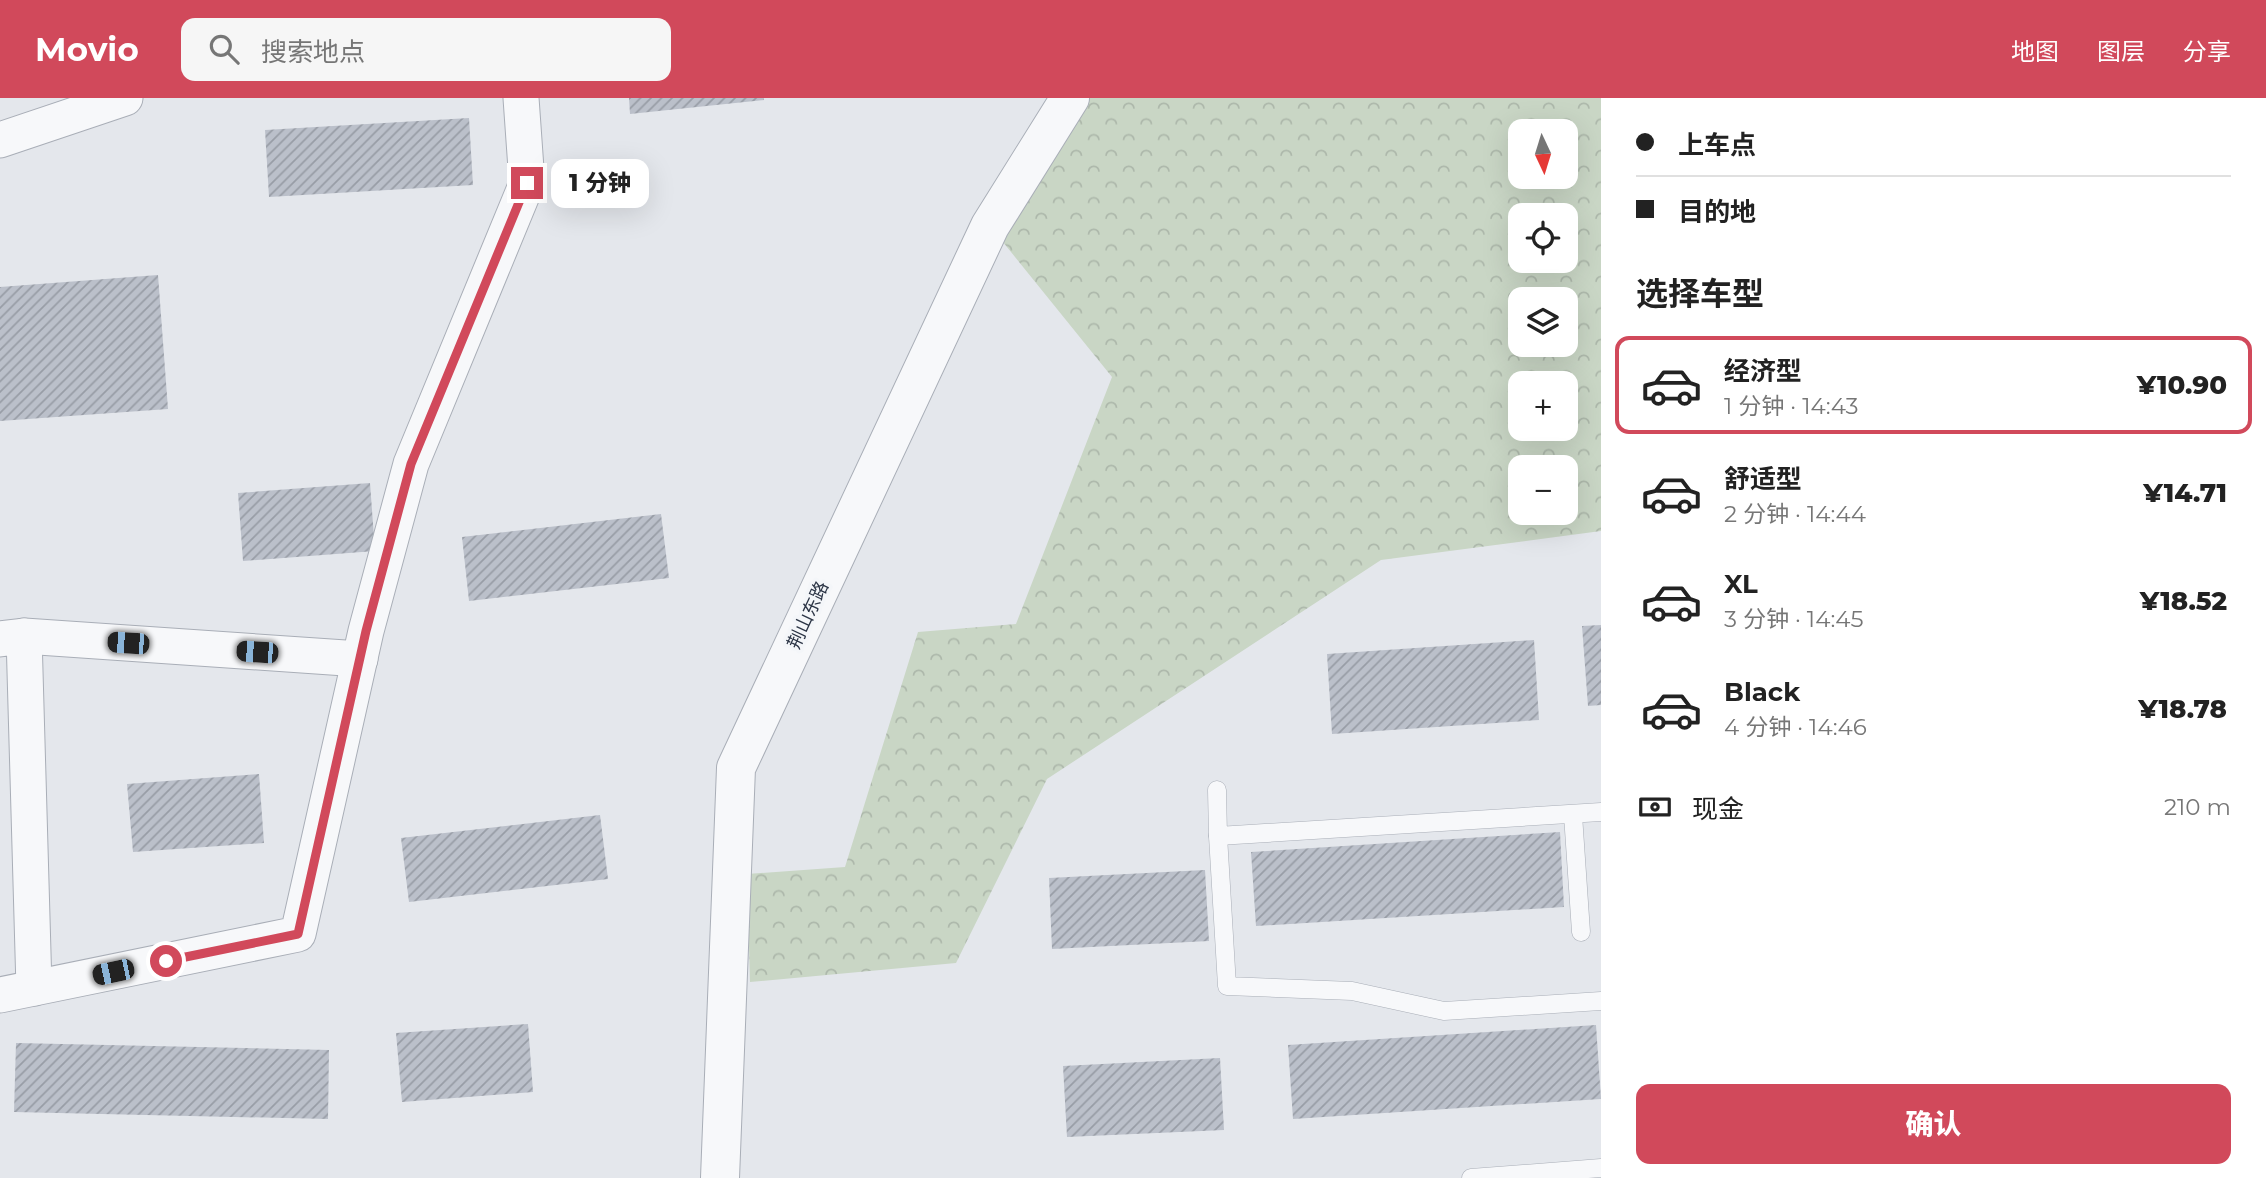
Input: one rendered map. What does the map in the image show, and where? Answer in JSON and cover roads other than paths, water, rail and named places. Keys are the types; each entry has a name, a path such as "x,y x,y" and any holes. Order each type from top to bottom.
{"street":[{"path":"0,140 125,98"},
{"path":"0,995 298,934 360,659 411,464 527,183 521,98"},
{"name":"荆山东路","path":"720,1178 736,768 990,226 1070,98"},
{"path":"34,988 12,637 360,659"}],"lane":[{"path":"1217,790 1227,986 1352,992 1444,1011 1601,1001"},
{"path":"1219,836 1601,812"},
{"path":"1573,815 1581,932"},
{"path":"1471,1178 1547,1175 1601,1168"}]}
